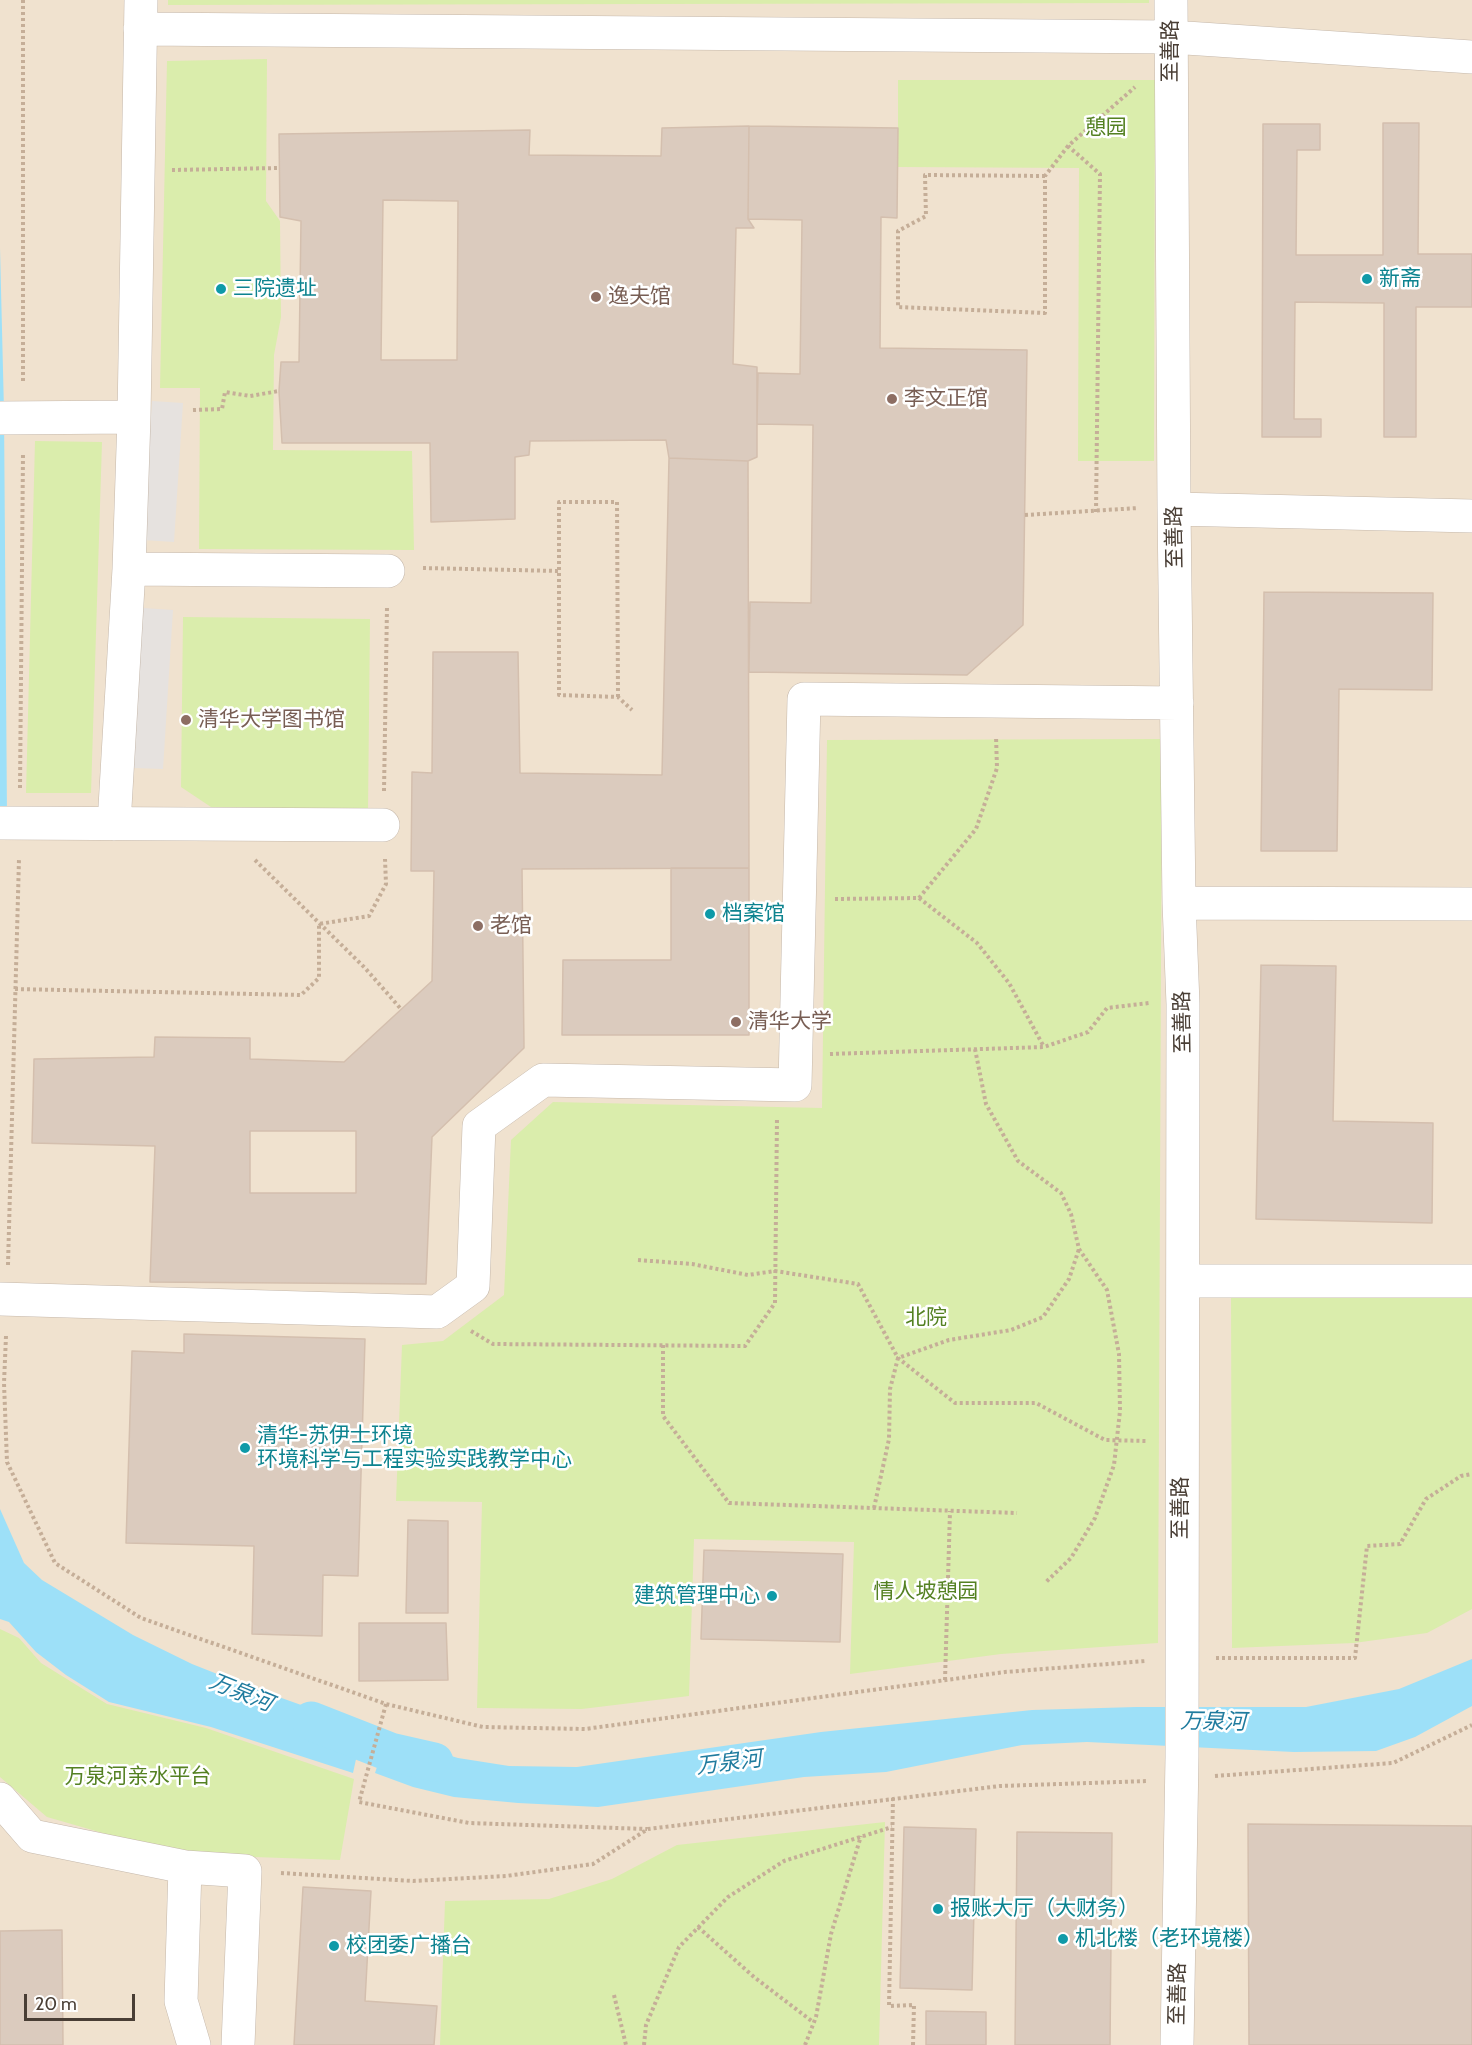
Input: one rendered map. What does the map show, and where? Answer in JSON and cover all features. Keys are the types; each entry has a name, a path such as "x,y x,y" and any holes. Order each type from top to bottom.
{"street":[{"name":"至善路","path":"1171,0 1174,509 1179,903 1183,1004 1182,1768 1177,2045"},
{"path":"114,824 129,569 134,417 140,14 1171,37 1472,57"},
{"path":"12,417 134,417"},
{"path":"1174,509 1472,516"},
{"path":"129,569 388,571"},
{"path":"4,1298 437,1312 473,1286 479,1126 543,1080 795,1085 804,699 1177,703"},
{"path":"10,823 383,825"},
{"path":"1179,903 1471,907"},
{"path":"1183,1281 1472,1281"},
{"path":"0,1799 32,1836 185,1867 245,1871 238,2045"},
{"path":"185,1867 181,2001 194,2045"}],"path":[{"path":"1045,176 926,175 926,216 898,231 898,307 1045,313 1045,176 1068,146 1136,86"},
{"path":"1068,146 1100,174 1096,512"},
{"path":"138,170 278,168"},
{"path":"193,410 222,409 225,392 250,396 279,391"},
{"path":"618,697 617,502 559,502 559,695 618,697 632,710"},
{"path":"1025,515 1138,508 1174,509"},
{"path":"434,568 559,571"},
{"path":"319,924 369,916 386,884 383,825 388,571"},
{"path":"919,898 976,829 997,768 996,701"},
{"path":"10,823 15,989 4,1298 4,1383 8,1462 55,1563 141,1618 386,1704 483,1727 585,1729 1005,1672 1181,1670 1355,1658 1367,1546 1400,1544 1426,1499 1461,1476 1472,1474"},
{"path":"218,823 365,968 401,1010"},
{"path":"800,899 919,898 977,943 1009,983 1044,1047"},
{"path":"15,989 301,995 319,978 319,924"},
{"path":"796,1056 1044,1047 1088,1032 1107,1008 1139,1003 1183,1004"},
{"path":"975,1049 986,1104 1018,1161 1060,1193 1071,1214 1079,1249 1107,1290 1119,1354 1118,1440 1114,1465 1095,1518 1071,1558 1046,1582"},
{"path":"437,1312 494,1344 745,1346 775,1303 777,1084"},
{"path":"898,1358 949,1340 1011,1330 1043,1317 1069,1279 1079,1249"},
{"path":"638,1260 692,1264 748,1275 775,1271 858,1284 898,1358 955,1403 1036,1403 1106,1440 1181,1441"},
{"path":"663,1345 663,1416 729,1503 1017,1513"},
{"path":"874,1508 889,1439 890,1389 898,1358"},
{"path":"945,1680 950,1511"},
{"path":"386,1704 359,1802 469,1823 648,1829 893,1798 1182,1768 1393,1763 1472,1725"},
{"path":"893,1798 888,2006 914,2005 913,2045"},
{"path":"644,2045 646,2025 679,1947 728,1897 784,1861 892,1827"},
{"path":"245,1871 413,1881 506,1876 592,1864 648,1829"},
{"path":"805,2045 814,2022 831,1934 861,1835"},
{"path":"698,1927 754,1977 814,2022"},
{"path":"614,1995 626,2045"}],"shaded area":[{"name":"清华大学","path":"0,0 1472,0 1472,2045 0,2045"},
{"path":"152,401 183,403 174,542 143,540"},
{"path":"143,608 173,610 163,769 133,768"}],"green space":[{"path":"168,0 1149,0 1149,3 168,5"},
{"path":"267,59 266,201 280,221 281,317 274,355 273,450 412,451 414,550 199,549 200,388 160,388 167,61"},
{"name":"憩园","path":"898,80 1155,80 1154,461 1078,461 1079,168 898,167"},
{"path":"35,441 102,442 91,793 26,793"},
{"path":"183,617 370,619 368,811 214,809 181,787"},
{"name":"北院","path":"1162,739 1158,1643 1001,1654 850,1674 854,1542 694,1539 689,1696 582,1709 477,1708 482,1502 396,1501 402,1345 443,1341 504,1295 511,1140 553,1102 822,1108 827,740"},
{"path":"1231,1296 1472,1297 1472,1609 1427,1633 1354,1643 1232,1648"},
{"name":"万泉河亲水平台","path":"0,1629 19,1638 41,1663 107,1704 206,1728 354,1779 340,1860 197,1855 120,1838 47,1817 0,1777"},
{"path":"885,1822 879,2045 440,2045 445,1901 549,1899 612,1879 677,1845"}],"water":[{"path":"0,248 4,411 7,818 0,818"},
{"path":"0,1509 24,1563 42,1580 133,1635 192,1664 363,1727 353,1773 211,1727 109,1702 66,1675 36,1652 9,1622 0,1619"},
{"path":"1472,1659 1472,1706 1415,1737 1376,1751 1294,1752 1087,1742 1022,1745 886,1772 804,1777 598,1807 454,1797 413,1787 375,1773 387,1737 458,1758 509,1766 577,1767 821,1732 1032,1710 1136,1707 1306,1707 1399,1689"}],"building":[{"name":"新斋","path":"1383,123 1419,123 1418,254 1472,254 1472,307 1416,307 1416,437 1384,437 1384,303 1295,302 1294,419 1321,419 1321,437 1262,437 1263,124 1320,124 1320,150 1297,150 1296,255 1383,255"},
{"name":"逸夫馆","path":"749,126 748,219 754,228 736,228 733,364 757,367 757,457 748,461 669,458 666,440 530,441 529,455 515,457 515,519 431,522 430,443 282,443 279,391 281,362 299,362 301,221 280,217 279,134 530,130 529,155 661,156 662,128","holes":["383,200 458,201 457,360 381,360"]},
{"name":"李文正馆","path":"749,126 898,128 897,218 881,217 880,348 1027,350 1023,625 967,675 749,672 750,602 811,603 813,425 757,424 758,373 800,374 802,220 748,219"},
{"name":"老馆","path":"669,458 748,461 749,868 522,869 524,1048 432,1137 426,1284 150,1282 155,1146 32,1143 34,1059 154,1057 155,1037 250,1038 250,1059 344,1062 432,981 434,871 411,871 412,772 432,773 433,652 518,652 520,773 662,775","holes":["250,1131 356,1131 356,1193 250,1193"]},
{"path":"1264,592 1433,593 1432,690 1339,689 1337,851 1261,851"},
{"name":"档案馆","path":"671,868 749,868 749,1035 562,1035 563,960 671,960"},
{"path":"1261,965 1336,966 1333,1121 1433,1123 1432,1223 1256,1219"},
{"name":"清华-苏伊士环境 环境科学与工程实验实践教学中心","path":"184,1334 365,1339 358,1576 323,1575 322,1636 252,1634 254,1546 126,1543 132,1351 184,1353"},
{"path":"408,1520 448,1521 448,1613 406,1613"},
{"name":"建筑管理中心","path":"704,1550 843,1554 840,1642 701,1639"},
{"path":"359,1623 446,1623 448,1680 359,1681"},
{"path":"1248,1824 1472,1826 1472,2045 1249,2045"},
{"name":"报账大厅（大财务）","path":"904,1827 976,1829 972,1990 900,1988"},
{"name":"机北楼（老环境楼）","path":"1017,1832 1112,1833 1110,2045 1015,2045"},
{"name":"校团委广播台","path":"303,1887 371,1891 365,2001 437,2006 434,2045 294,2045"},
{"path":"62,1930 63,2045 0,2045 0,1931"},
{"path":"926,2011 986,2012 986,2045 926,2045"}],"waterway":[{"name":"万泉河","path":"311,1721 390,1752 434,1762"}],"place":[{"name":"新斋","path":"1367,279"},
{"name":"三院遗址","path":"221,289"},
{"name":"逸夫馆","path":"596,297"},
{"name":"李文正馆","path":"892,399"},
{"name":"清华大学图书馆","path":"186,720"},
{"name":"档案馆","path":"710,914"},
{"name":"老馆","path":"478,926"},
{"name":"清华大学","path":"736,1022"},
{"name":"清华-苏伊士环境 环境科学与工程实验实践教学中心","path":"245,1448"},
{"name":"建筑管理中心","path":"772,1596"},
{"name":"报账大厅（大财务）","path":"938,1909"},
{"name":"机北楼（老环境楼）","path":"1063,1939"},
{"name":"校团委广播台","path":"334,1946"}],"park label":[{"name":"情人坡憩园","path":"926,1592"}]}
